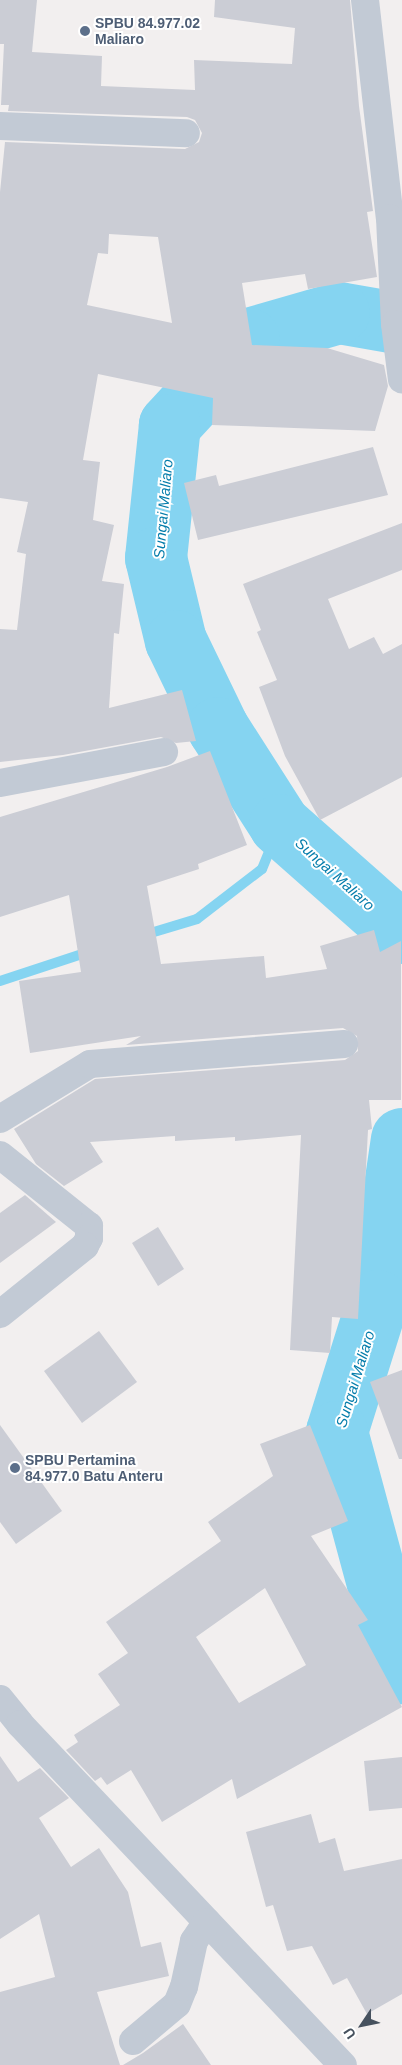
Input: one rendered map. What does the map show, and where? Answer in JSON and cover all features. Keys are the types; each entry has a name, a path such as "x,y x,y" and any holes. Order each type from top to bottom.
{"street":[{"path":"365,0 390,218 395,324 402,380"},
{"path":"0,126 186,133"},
{"path":"0,783 164,752"},
{"path":"0,1119 90,1064 344,1044"},
{"path":"0,1155 89,1226 90,1238 85,1246 0,1314"},
{"path":"0,1699 20,1724 343,2065"},
{"path":"132,2040 177,2004 184,1987 194,1941 207,1922"}],"building":[{"path":"0,0 37,0 32,52 102,56 101,86 195,90 194,60 292,64 295,28 214,17 215,0 350,0 359,106 373,211 367,212 377,277 308,289 305,274 242,283 252,345 327,348 384,365 388,386 375,431 212,425 213,398 98,374 83,460 100,462 93,520 114,525 102,581 124,584 119,634 114,633 109,708 182,690 196,741 176,743 161,737 63,755 0,762 0,629 17,630 26,554 17,552 28,502 0,498 0,192 5,142 185,149 199,142 202,133 195,120 187,117 8,111 9,105 1,105 4,44 0,44","holes":["109,234 158,237 172,323 87,305 98,253 108,254"]},
{"path":"373,447 388,495 198,540 184,483 216,475 219,486"},
{"path":"402,523 402,570 328,599 349,649 374,637 383,654 402,644 402,777 320,820 285,756 259,687 277,680 257,632 261,630 243,584"},
{"path":"210,751 247,845 198,864 199,869 147,886 161,964 264,956 266,978 327,969 320,946 374,930 380,952 401,941 401,1100 369,1100 372,1129 368,1130 358,1319 332,1317 330,1353 290,1350 301,1135 235,1141 235,1137 175,1141 175,1136 90,1142 103,1162 64,1186 36,1164 14,1129 95,1079 345,1060 358,1051 357,1036 343,1028 126,1045 141,1036 30,1053 19,981 81,972 69,895 0,917 0,817 167,767"},
{"path":"25,1195 56,1222 0,1263 0,1213"},
{"path":"158,1227 184,1269 158,1286 132,1243"},
{"path":"99,1331 137,1382 82,1423 44,1371"},
{"path":"402,1370 402,1459 399,1459 370,1382"},
{"name":"SPBU Pertamina 84.977.0 Batu Anteru","path":"0,1425 62,1511 16,1544 0,1522"},
{"path":"310,1425 348,1521 311,1536 368,1620 358,1625 402,1707 237,1799 232,1779 162,1822 131,1770 107,1785 101,1777 95,1781 66,1750 78,1742 74,1735 120,1705 98,1674 128,1653 106,1622 221,1541 208,1522 273,1476 260,1444","holes":["265,1588 306,1665 239,1703 196,1637"]},
{"path":"0,1756 18,1782 40,1768 69,1798 39,1818 71,1867 99,1848 128,1892 141,1947 161,1942 169,1976 97,1992 120,2065 0,2065 0,1992 55,1977 39,1914 0,1939"},
{"path":"402,1757 402,1808 369,1811 364,1761"},
{"path":"311,1814 319,1843 335,1838 344,1871 402,1859 402,1994 367,2014 347,1978 333,1985 312,1946 287,1951 273,1905 266,1907 246,1832"},
{"path":"183,2024 211,2065 123,2065 143,2053"}],"waterway":[{"name":"Sungai Maliaro","path":"402,324 339,313 249,339 170,425 156,558 176,641 218,728 280,825 402,933"},
{"path":"144,935 197,919 262,869 280,825"},
{"path":"0,981 91,951"},
{"name":"Sungai Maliaro","path":"402,1139 378,1301 337,1432 402,1673"}],"place":[{"name":"SPBU 84.977.02 Maliaro","path":"85,31"},
{"name":"SPBU Pertamina 84.977.0 Batu Anteru","path":"15,1468"}]}
